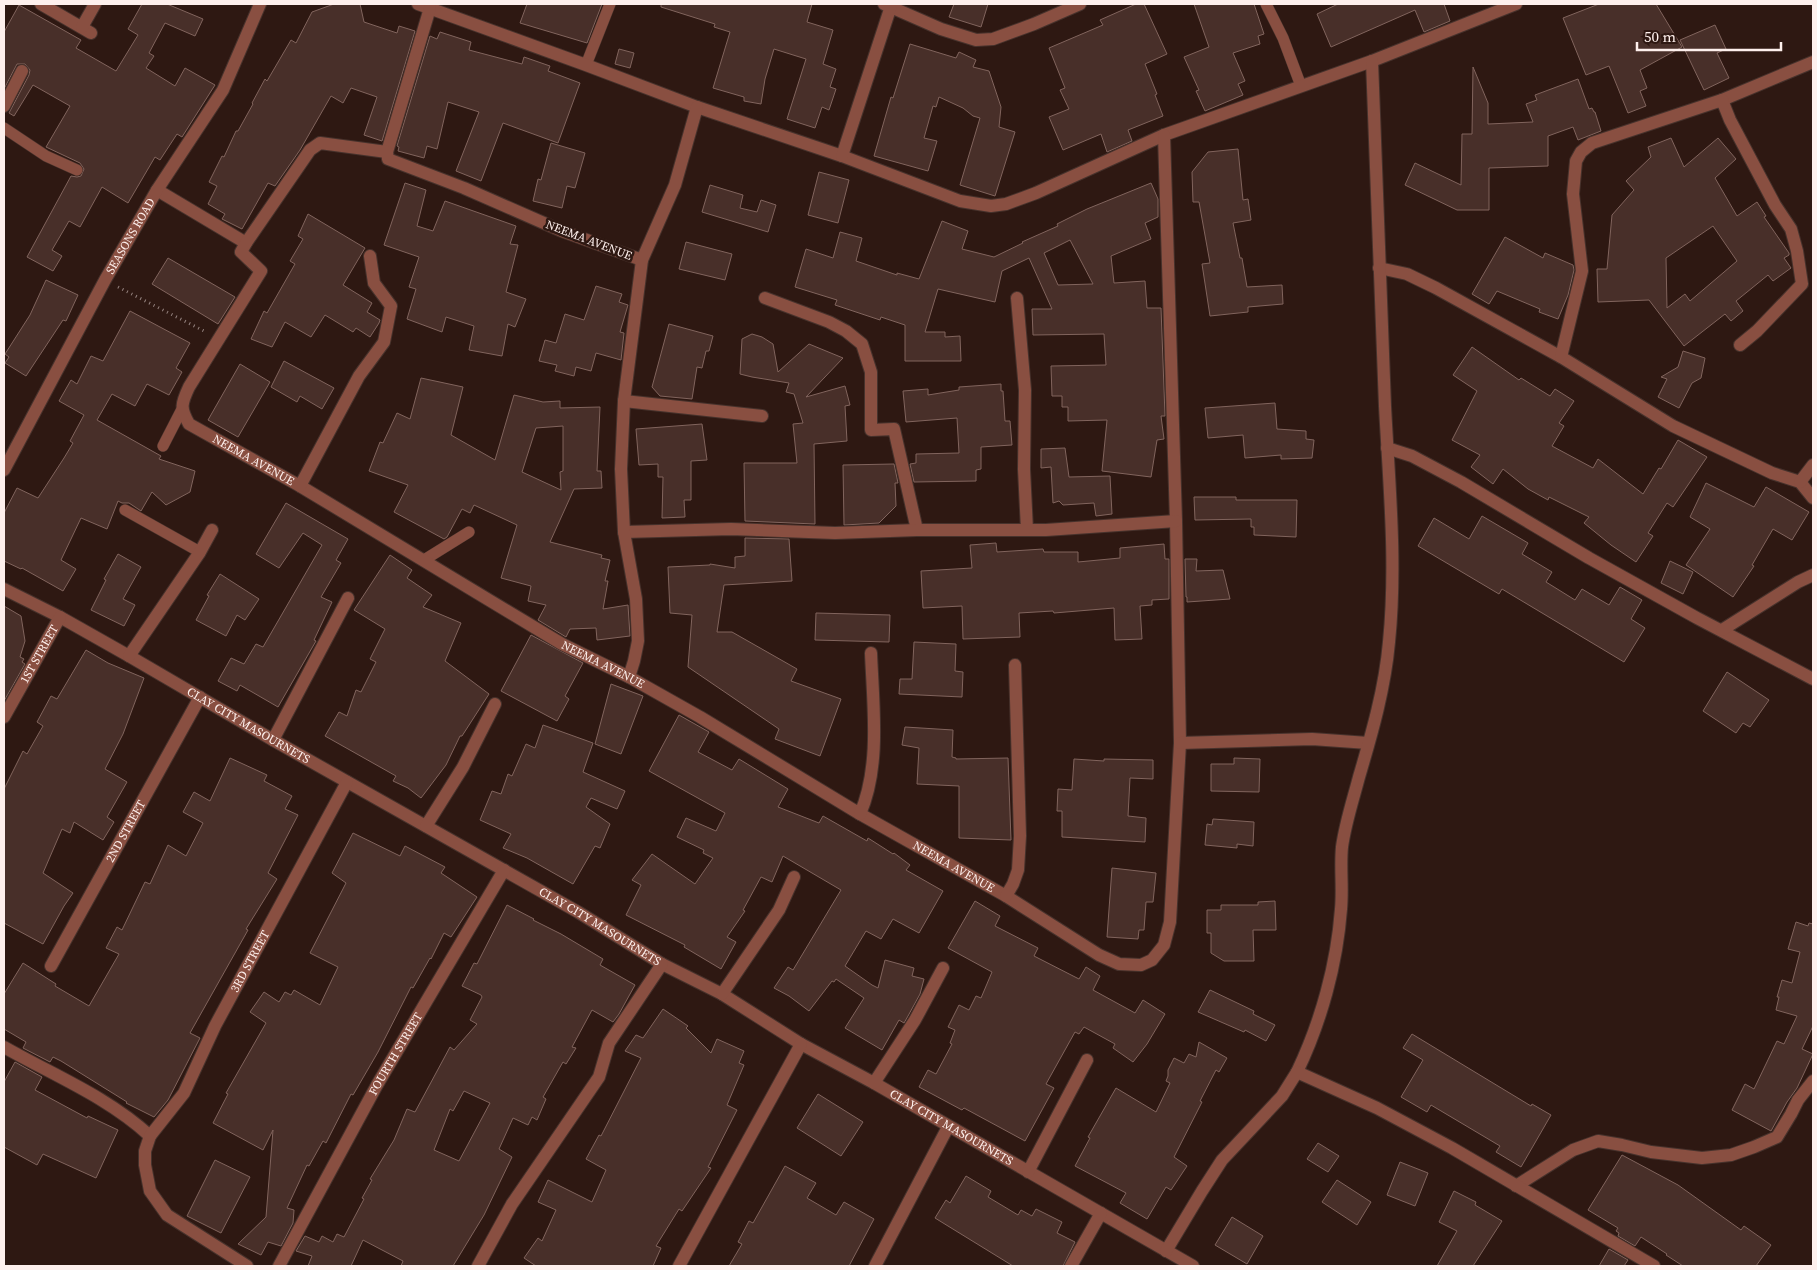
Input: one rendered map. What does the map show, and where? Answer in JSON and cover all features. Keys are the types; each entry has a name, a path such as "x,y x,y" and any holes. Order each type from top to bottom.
{"street":[{"path":"41,4 86,30 95,4"},
{"name":"SEASONS ROAD","path":"4,470 7,455 105,280 157,190 223,90 260,4"},
{"path":"842,156 887,5 941,29 976,40 993,39 1080,4"},
{"path":"387,152 424,6 586,64 697,107 842,156 960,202 991,206 1006,204 1036,194 1164,135 1372,61 1516,4"},
{"path":"1166,1251 1222,1160 1282,1096 1297,1072 1310,1045 1324,1000 1339,934 1342,847 1379,704 1389,644 1392,597 1372,61"},
{"path":"1561,357 1582,271 1573,194 1576,161 1581,152 1592,143 1722,100 1813,62"},
{"path":"4,106 22,70"},
{"path":"1722,100 1730,120 1775,205 1791,229 1797,251 1802,284 1757,331 1740,345"},
{"path":"629,677 638,641 636,599 624,532 621,470 624,401 642,260 675,185 697,107"},
{"name":"NEEMA AVENUE","path":"182,409 189,424 300,486 562,644 629,677 700,717 860,814 1006,896 1099,955 1119,964 1141,965 1152,960 1164,945 1170,922 1180,744 1176,521 1164,135"},
{"name":"NEEMA AVENUE","path":"246,243 310,150 320,143 387,152 388,158 562,230 642,260"},
{"path":"157,190 246,243 241,252 261,271 189,387 182,402 182,409"},
{"path":"300,486 359,376 384,342 391,306 374,283 370,256"},
{"path":"1379,268 1407,274 1436,288 1561,357 1673,426 1772,473 1800,482 1813,498"},
{"path":"765,298 829,322 846,331 862,344 871,372 871,430 894,429 917,530"},
{"path":"1017,298 1026,390 1024,469 1027,530"},
{"path":"624,401 762,416"},
{"path":"1387,448 1412,456 1461,482 1589,558 1813,679"},
{"path":"1800,482 1813,465"},
{"path":"624,532 731,529 835,533 917,530 1027,530 1176,521"},
{"path":"129,656 200,552 212,530"},
{"path":"1722,630 1798,582 1813,575"},
{"name":"CLAY CITY MASOURNETS","path":"4,589 60,617 129,656 273,740 578,912 662,964 722,994 801,1044 874,1083 1194,1266"},
{"path":"273,740 348,598"},
{"name":"1ST STREET","path":"4,717 60,617"},
{"path":"860,814 867,799 872,778 871,653"},
{"path":"1006,896 1018,870 1020,836 1016,665"},
{"name":"2ND STREET","path":"51,966 200,697"},
{"path":"426,826 463,766 495,704"},
{"path":"1180,744 1312,738 1368,743"},
{"name":"3RD STREET","path":"150,1136 184,1093 215,1026 347,782"},
{"name":"FOURTH STREET","path":"279,1266 377,1085 504,870"},
{"path":"722,994 779,910 794,877"},
{"path":"478,1266 512,1204 599,1077 609,1043 662,964"},
{"path":"874,1083 915,1020 943,968"},
{"path":"679,1266 801,1044"},
{"path":"4,1047 76,1086 132,1120 150,1136 145,1151 145,1165 150,1191 167,1216 247,1266"},
{"path":"1028,1172 1087,1060"},
{"path":"1297,1072 1377,1108 1452,1148 1654,1266"},
{"path":"1516,1186 1573,1150 1598,1142 1622,1145 1651,1152 1702,1158 1730,1155 1754,1147 1777,1137 1798,1100 1813,1081"},
{"path":"875,1266 948,1127"},
{"path":"1071,1266 1101,1213"}],"lane":[{"path":"586,64 610,4"},
{"path":"1266,4 1283,38 1301,86"},
{"path":"4,128 46,156 77,170"},
{"path":"163,446 182,409"},
{"path":"125,510 200,552"},
{"path":"424,560 469,532"}],"path":[{"path":"105,280 218,339"}],"building":[{"path":"142,4 167,4 203,19 195,36 165,23 149,53 154,56 146,68 175,86 185,68 215,85 182,137 177,134 160,160 155,157 128,203 102,187 80,227 69,221 52,250 62,256 53,271 27,257 71,176 81,176 84,169 80,163 46,147 70,106 33,85 14,116 9,113 30,70 25,64 17,64 4,89 4,32 19,5 81,40 76,48 116,71 138,35 128,29"},
{"path":"334,4 360,4 364,22 397,33 399,26 415,31 382,141 364,135 377,97 351,88 343,103 331,96 300,150 275,186 268,183 242,229 222,219 225,214 208,204 217,186 209,182 265,79 267,81 291,40 296,43 312,12"},
{"path":"527,4 602,4 587,43 520,23"},
{"path":"661,4 812,4 807,22 833,30 823,64 836,69 830,87 836,89 829,110 822,107 815,128 787,119 806,59 774,49 765,79 761,104 744,101 744,97 713,88 730,32 714,27 715,24 661,7"},
{"path":"954,4 988,4 981,27 949,17"},
{"path":"1136,4 1144,4 1167,54 1145,64 1157,94 1155,95 1163,116 1128,130 1132,141 1107,152 1101,134 1063,150 1049,117 1069,109 1060,90 1065,88 1049,48 1103,25 1100,20"},
{"path":"1194,4 1254,4 1264,34 1258,36 1260,44 1233,53 1245,81 1238,84 1243,95 1205,111 1196,91 1199,90 1184,57 1209,47"},
{"path":"1338,4 1444,4 1450,21 1424,32 1415,10 1331,47 1317,14"},
{"path":"1599,4 1656,4 1682,47 1640,70 1647,88 1640,91 1646,106 1628,113 1609,66 1586,75 1563,18"},
{"path":"1715,25 1726,49 1717,53 1729,78 1704,90 1680,40"},
{"path":"440,32 471,42 469,50 522,64 524,57 550,66 548,71 580,83 558,143 503,123 481,181 456,171 479,112 448,102 437,149 427,146 424,158 398,151 399,147 397,146 430,36 437,39"},
{"path":"910,44 956,58 959,52 976,60 973,67 989,71 1001,107 999,127 1015,132 995,196 960,185 980,118 939,97 936,107 933,106 924,138 937,141 928,171 874,156 891,97 893,98"},
{"path":"619,49 634,53 630,68 615,64"},
{"path":"1473,67 1488,103 1488,124 1533,122 1526,104 1537,100 1535,95 1578,79 1589,109 1592,108 1595,112 1601,131 1578,140 1573,127 1548,136 1548,166 1489,168 1489,210 1457,210 1405,185 1415,163 1461,185 1462,134 1472,134"},
{"path":"1671,138 1684,167 1718,138 1736,159 1715,178 1737,216 1757,202 1766,216 1764,217 1789,253 1784,258 1791,268 1773,281 1768,275 1736,301 1743,311 1731,321 1725,314 1684,346 1649,300 1598,302 1597,269 1607,269 1612,215 1634,190 1626,181 1651,157 1648,147","holes":["1713,226 1737,261 1690,301 1685,294 1667,308 1666,258"]},
{"path":"551,143 585,153 575,188 567,186 562,208 533,201 538,179 541,180"},
{"path":"1238,149 1243,200 1248,199 1251,220 1233,223 1247,287 1282,285 1283,304 1248,307 1248,312 1210,316 1202,264 1210,263 1199,202 1193,202 1192,172 1208,152"},
{"path":"819,172 849,180 838,223 808,215"},
{"path":"405,183 426,190 417,226 433,231 445,201 516,226 510,244 518,245 506,292 526,299 515,327 508,324 502,356 469,350 474,326 446,317 442,332 407,319 416,289 409,287 419,257 384,245"},
{"path":"1151,183 1158,199 1158,217 1145,223 1151,239 1111,256 1114,283 1145,281 1147,308 1161,308 1165,416 1161,416 1164,439 1157,440 1151,477 1102,471 1107,420 1068,421 1068,407 1062,407 1062,396 1052,396 1051,366 1106,365 1104,334 1033,335 1032,309 1052,309 1029,258 1002,271 995,302 938,289 925,332 945,332 945,337 960,336 961,361 905,361 905,325 881,317 880,320 835,305 837,300 795,287 806,249 833,258 840,232 862,238 856,261 897,275 897,273 919,279 942,221 968,231 962,249 994,257 1058,226 1057,224 1087,209","holes":["1070,240 1093,284 1058,285 1044,253"]},
{"path":"710,185 743,195 740,208 757,212 761,200 776,205 768,232 702,212"},
{"path":"308,214 365,248 343,285 372,303 367,312 380,320 370,337 356,328 353,332 325,315 311,337 285,322 272,347 251,339 264,311 267,313 295,264 290,261 303,239 298,236"},
{"path":"1505,237 1543,258 1545,253 1573,265 1574,270 1568,295 1558,319 1539,312 1540,309 1497,291 1489,304 1472,294"},
{"path":"686,242 732,254 725,280 679,269"},
{"path":"168,258 235,297 218,324 152,284"},
{"path":"46,280 78,295 66,321 63,320 26,376 5,363 9,357 5,354 30,315"},
{"path":"596,286 622,294 619,302 628,305 620,332 624,333 621,360 596,353 591,371 576,367 574,376 555,371 557,365 539,361 545,340 556,343 565,314 584,320"},
{"path":"130,311 190,343 176,368 182,372 169,395 147,384 135,406 112,394 97,420 161,456 159,459 195,471 190,492 166,505 152,492 141,511 129,503 118,501 107,529 81,518 61,560 76,569 63,591 22,568 4,561 4,513 17,488 38,498 64,458 73,443 70,441 84,415 59,401 71,380 77,384 91,356 103,361"},
{"path":"669,324 713,336 709,351 706,351 702,368 697,367 692,399 660,396 652,387"},
{"path":"752,334 762,337 773,344 778,372 809,344 843,358 806,397 845,386 850,405 845,406 847,441 814,444 815,524 745,521 744,463 797,463 793,424 803,423 794,394 786,392 789,383 740,374 742,339"},
{"path":"1472,347 1519,380 1521,378 1550,396 1555,389 1574,401 1559,423 1564,426 1552,446 1593,468 1598,459 1643,494 1659,468 1661,469 1678,440 1707,457 1673,507 1667,503 1648,533 1653,536 1636,562 1584,523 1589,517 1549,497 1548,500 1528,489 1503,469 1493,484 1471,467 1480,455 1452,440 1477,391 1453,375"},
{"path":"1683,351 1705,358 1701,378 1692,383 1679,408 1658,397 1667,379 1661,377 1678,367"},
{"path":"284,361 334,388 322,409 300,396 297,402 271,387"},
{"path":"240,364 270,382 238,437 208,420"},
{"path":"421,378 463,387 451,435 495,460 514,395 543,402 560,401 560,408 600,407 597,471 601,471 602,488 574,489 550,542 602,555 601,558 610,560 605,581 608,581 603,609 628,605 630,636 597,640 596,628 570,629 566,637 538,620 546,605 528,601 531,586 501,578 517,525 474,505 470,513 462,509 447,537 444,539 394,512 408,485 369,471 380,442 383,443 397,413 410,419","holes":["563,426 563,471 560,472 561,490 522,472 536,428"]},
{"path":"1001,384 1005,421 1010,421 1012,445 981,447 981,469 976,470 976,481 914,482 910,464 916,463 916,454 959,453 957,418 906,422 903,391 928,389 928,395 959,390 959,387"},
{"path":"1275,403 1277,429 1306,431 1306,439 1314,440 1312,458 1281,459 1281,455 1245,458 1243,435 1208,438 1205,408"},
{"path":"702,424 707,460 691,461 691,500 684,500 685,517 662,518 663,477 658,477 658,464 639,465 636,429"},
{"path":"1065,448 1069,477 1110,476 1112,514 1096,516 1094,503 1063,505 1059,501 1053,503 1051,467 1041,468 1041,449"},
{"path":"894,464 898,483 895,483 896,506 879,523 844,525 843,465"},
{"path":"1706,483 1754,507 1766,487 1809,512 1792,540 1773,529 1752,565 1754,566 1733,597 1686,565 1710,529 1690,517"},
{"path":"1194,497 1236,497 1236,500 1297,500 1296,537 1254,535 1251,519 1195,520"},
{"path":"286,503 348,539 336,560 341,563 321,597 332,602 314,640 316,641 278,707 240,685 237,691 218,681 231,658 244,664 256,644 263,647 322,545 303,533 279,568 256,554"},
{"path":"1482,516 1528,543 1522,554 1552,572 1546,582 1575,600 1582,589 1609,605 1620,587 1642,600 1631,619 1645,628 1624,662 1502,589 1499,594 1418,546 1434,518 1469,539"},
{"path":"745,538 789,539 792,581 724,585 717,632 732,632 797,669 791,681 841,699 820,756 775,739 779,729 688,667 692,615 670,613 668,567 710,564 735,568 735,557 745,556"},
{"path":"996,543 997,552 1043,549 1044,552 1078,552 1078,562 1120,558 1120,548 1164,544 1165,559 1169,559 1169,599 1152,600 1152,605 1140,606 1142,639 1115,640 1114,608 1054,613 1053,611 1019,613 1020,637 963,639 962,606 923,608 921,571 972,568 970,545"},
{"path":"118,554 141,567 123,599 135,605 124,626 91,610 106,580 104,579"},
{"path":"390,555 412,570 407,578 432,595 423,607 461,623 445,661 489,694 462,736 460,736 446,765 421,798 408,788 393,781 396,776 325,736 339,712 347,716 356,690 361,692 376,662 370,659 385,629 354,610"},
{"path":"1185,559 1197,559 1196,571 1223,570 1230,599 1187,602"},
{"path":"1670,561 1693,572 1683,594 1661,583"},
{"path":"220,574 259,599 245,620 237,615 226,636 196,620 209,596 207,595"},
{"path":"4,606 21,616 25,641 20,657 24,659 22,662 25,664 4,701"},
{"path":"816,613 890,615 889,642 815,640"},
{"path":"531,635 583,663 565,696 569,699 557,721 501,691"},
{"path":"914,642 956,644 955,671 963,672 962,697 899,694 900,679 912,679"},
{"path":"86,650 108,663 144,678 123,734 105,769 127,782 107,817 114,822 103,840 74,822 70,833 62,829 43,873 73,893 43,944 4,923 4,789 23,751 27,754 43,726 37,722 51,696 57,699"},
{"path":"1727,672 1769,700 1750,727 1743,723 1736,733 1703,711"},
{"path":"611,684 643,696 621,754 595,744"},
{"path":"679,715 709,732 698,752 732,770 739,759 788,789 778,807 819,823 823,816 867,841 868,838 910,865 906,870 943,891 919,933 893,919 881,939 866,931 845,966 878,988 885,960 914,968 912,976 924,979 920,994 904,1023 899,1020 882,1050 845,1028 864,998 836,979 834,982 832,981 809,1011 789,996 774,988 788,967 793,970 841,890 783,856 772,882 761,877 743,910 745,911 727,937 736,942 721,969 684,947 685,945 626,915 641,885 632,880 652,854 695,884 713,858 703,853 704,850 677,837 686,818 716,831 725,813 649,771"},
{"path":"543,725 593,743 583,772 625,791 617,809 591,798 586,807 610,824 600,848 595,846 573,884 527,858 503,848 511,834 480,820 492,791 501,794 508,774 512,776 526,744 535,748"},
{"path":"905,727 953,730 952,757 956,759 1008,758 1011,840 959,838 959,786 917,784 919,748 902,745"},
{"path":"230,758 267,775 264,781 292,796 285,809 298,815 268,873 277,879 246,929 248,930 190,1033 200,1038 168,1100 154,1117 126,1103 61,1061 53,1057 50,1062 23,1048 26,1042 4,1029 4,994 23,963 56,984 55,986 89,1006 119,954 106,948 117,927 122,930 145,882 150,884 168,845 186,856 203,823 183,812 194,792 210,801"},
{"path":"1234,758 1260,759 1259,792 1211,791 1211,764 1234,764"},
{"path":"1074,759 1104,761 1104,759 1153,760 1153,779 1130,778 1128,816 1146,818 1145,842 1062,837 1062,811 1057,811 1058,789 1072,790"},
{"path":"1213,819 1254,822 1253,846 1237,844 1237,848 1205,845 1207,824 1212,825"},
{"path":"353,833 400,856 405,846 445,867 441,873 477,897 451,937 444,933 431,959 413,988 411,987 378,1052 353,1095 351,1094 326,1143 323,1141 309,1166 307,1165 287,1208 294,1210 293,1223 281,1246 268,1242 261,1255 238,1244 266,1217 273,1130 263,1150 213,1123 228,1094 226,1093 266,1023 250,1012 264,992 279,1002 285,992 291,995 294,990 320,1005 338,967 310,953 346,883 332,873"},
{"path":"1112,868 1156,873 1153,902 1146,902 1144,930 1139,930 1138,939 1107,937"},
{"path":"975,901 1000,916 995,926 1038,948 1034,956 1079,979 1086,967 1100,976 1093,990 1135,1013 1143,1000 1165,1014 1147,1044 1133,1062 1113,1048 1115,1044 1084,1027 1079,1034 1075,1032 1046,1084 1054,1088 1025,1141 964,1108 962,1110 919,1087 928,1070 936,1074 952,1044 950,1043 955,1030 948,1027 959,1005 969,1010 976,996 981,998 992,972 948,948"},
{"path":"1275,901 1276,930 1253,930 1254,961 1224,961 1211,953 1211,933 1207,933 1207,910 1221,910 1221,905 1258,905 1258,902"},
{"path":"507,905 603,959 600,965 635,985 613,1022 592,1010 572,1047 576,1048 566,1064 563,1062 543,1097 546,1099 537,1120 532,1117 528,1125 513,1118 499,1149 512,1157 484,1215 453,1266 401,1266 403,1261 363,1240 351,1266 308,1266 312,1256 296,1251 305,1236 319,1242 322,1236 333,1242 337,1234 344,1237 364,1199 362,1198 372,1180 370,1179 394,1140 407,1109 415,1112 450,1047 454,1050 477,1024 470,1020 482,997 462,986 474,963 477,964","holes":["464,1091 490,1103 459,1161 434,1150 450,1109 453,1111"]},
{"path":"1796,922 1808,926 1809,923 1813,924 1813,1026 1802,1049 1813,1054 1797,1088 1771,1131 1732,1110 1745,1084 1754,1089 1777,1041 1784,1044 1797,1016 1776,1010 1779,997 1777,997 1782,980 1792,983 1800,952 1788,949"},
{"path":"1210,990 1254,1011 1253,1014 1275,1025 1266,1041 1245,1030 1244,1032 1198,1012"},
{"path":"663,1009 688,1026 686,1028 711,1053 717,1039 744,1051 739,1063 744,1065 727,1105 737,1110 708,1167 711,1168 682,1211 679,1209 656,1246 661,1248 653,1266 536,1266 524,1258 538,1238 542,1241 556,1210 538,1202 548,1180 592,1202 606,1170 586,1159 599,1135 601,1136 641,1058 625,1051 636,1035 643,1038"},
{"path":"1412,1034 1531,1106 1532,1104 1551,1115 1521,1167 1496,1152 1500,1146 1431,1105 1427,1112 1401,1097 1423,1060 1403,1048"},
{"path":"1199,1042 1227,1058 1219,1072 1216,1070 1174,1157 1187,1166 1171,1190 1166,1187 1147,1219 1120,1203 1126,1193 1075,1166 1090,1138 1088,1137 1116,1088 1156,1112 1170,1083 1166,1081 1168,1070 1174,1058 1184,1063 1189,1054 1196,1057"},
{"path":"15,1062 42,1077 35,1090 87,1118 88,1116 118,1130 96,1178 43,1154 37,1165 4,1147 4,1082"},
{"path":"818,1094 863,1122 841,1156 797,1128"},
{"path":"1318,1143 1339,1156 1328,1172 1307,1159"},
{"path":"1622,1155 1678,1185 1741,1230 1744,1226 1771,1245 1756,1266 1683,1266 1641,1237 1635,1246 1618,1236 1619,1233 1616,1231 1618,1228 1588,1210"},
{"path":"215,1160 250,1177 221,1233 187,1216"},
{"path":"1400,1162 1428,1173 1415,1206 1387,1195"},
{"path":"785,1166 816,1183 807,1198 836,1215 844,1202 874,1219 849,1266 729,1266 742,1244 738,1242 749,1221 753,1223"},
{"path":"966,1176 991,1191 988,1197 1018,1215 1021,1210 1032,1216 1036,1209 1062,1222 1057,1233 1075,1242 1063,1266 1013,1266 935,1218 946,1200 950,1203"},
{"path":"1337,1180 1371,1202 1357,1225 1322,1202"},
{"path":"1454,1191 1476,1202 1475,1205 1502,1221 1473,1266 1437,1266 1457,1231 1439,1222"},
{"path":"1232,1217 1263,1236 1247,1264 1215,1245"},
{"path":"1609,1249 1628,1260 1624,1266 1599,1266"}]}
